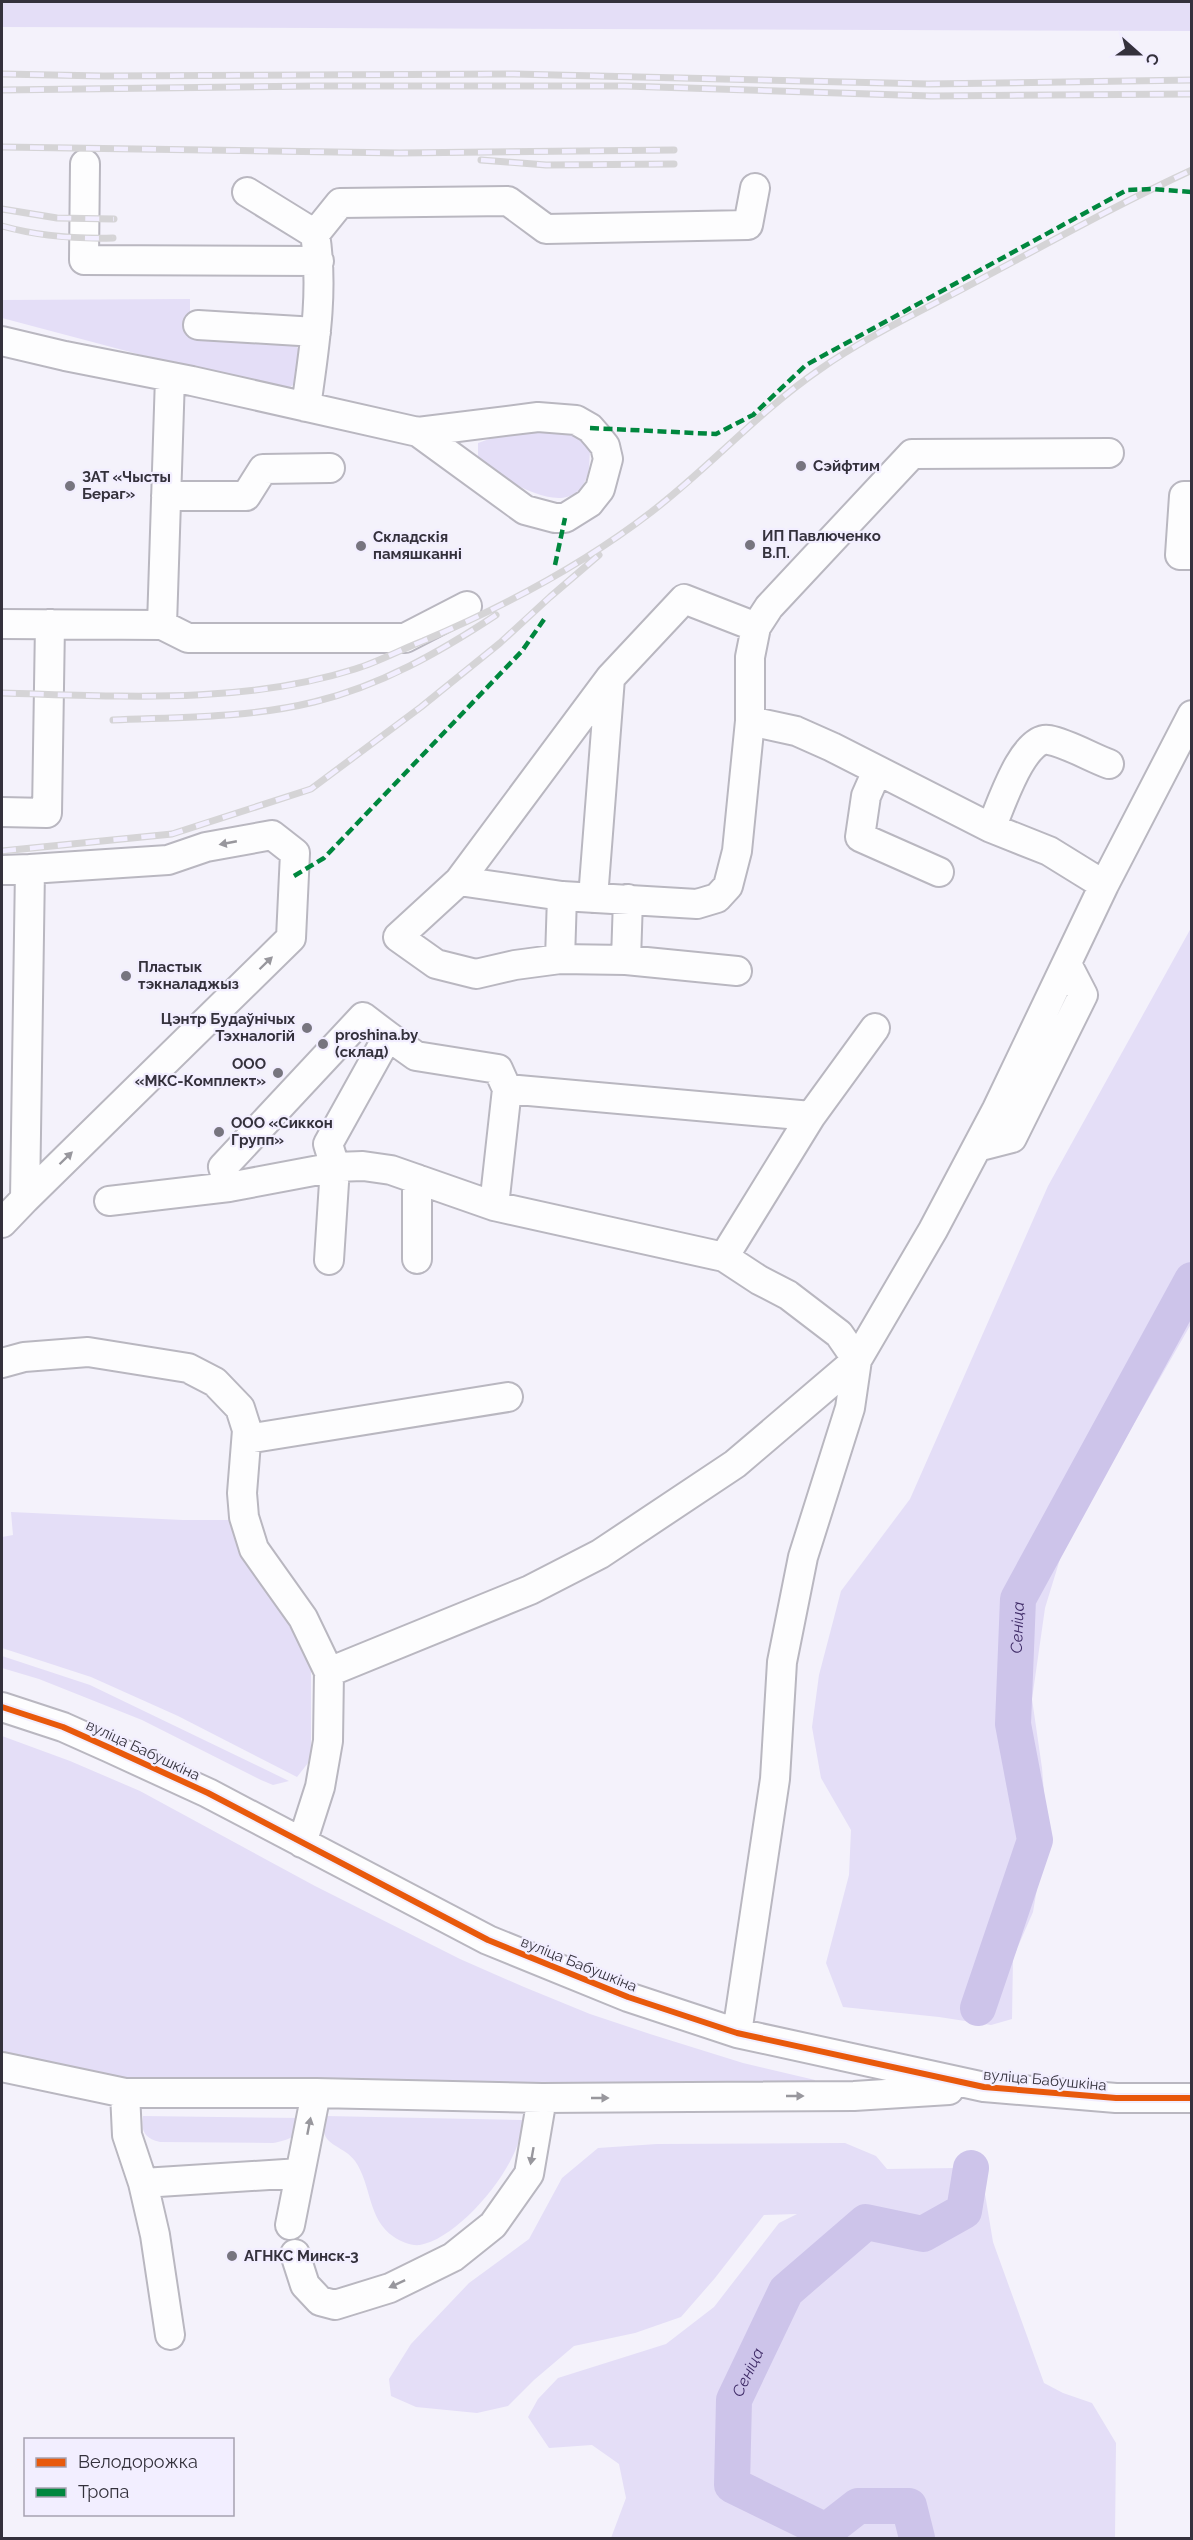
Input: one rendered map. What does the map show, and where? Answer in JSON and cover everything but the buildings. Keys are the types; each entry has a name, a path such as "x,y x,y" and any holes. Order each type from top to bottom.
{"street":[{"path":"85,164 84,260 317,247"},
{"path":"306,407 320,298 317,247 340,202 508,201 546,229 748,225 755,188"},
{"path":"247,192 317,247"},
{"path":"198,325 316,332"},
{"path":"2,341 418,432 538,417 576,420 590,428 597,436 605,446 608,459 600,489 590,503 565,518 555,518 525,510 418,432"},
{"path":"162,625 170,377"},
{"path":"459,881 562,896 697,904 717,898 728,886 737,851 750,721 750,657 756,627 769,607 912,454 1109,453"},
{"path":"166,496 246,496 263,469 330,468"},
{"path":"1191,496 1184,496 1180,555 1191,555"},
{"path":"737,971 626,960 560,959 516,965 476,974 436,964 398,937 459,881 610,678 684,598 756,627"},
{"path":"2,624 162,625 188,638 405,638 467,606"},
{"path":"2,812 47,813 50,624"},
{"path":"593,898 610,678"},
{"path":"329,1672 530,1590 600,1554 735,1464 857,1360 933,1230 977,1147 1104,885 1191,715"},
{"path":"750,721 796,731 832,747 992,828 1049,851 1104,885"},
{"path":"992,828 1020,761 1036,743 1047,739 1109,764"},
{"path":"878,771 866,796 860,837 939,872"},
{"path":"2,870 168,860 206,848 272,835 295,853 291,938 2,1223"},
{"path":"25,1199 30,869"},
{"path":"560,959 562,896"},
{"path":"626,960 628,899"},
{"path":"229,1187 223,1167 363,1017 416,1056 498,1069 507,1089 494,1206"},
{"path":"724,1257 811,1116 875,1028"},
{"path":"330,1260 335,1167 328,1144 388,1036"},
{"path":"507,1089 811,1116"},
{"path":"109,1201 229,1187 335,1167 363,1166 382,1169 494,1206 724,1257 759,1280 788,1295 839,1334 857,1360 850,1407 802,1557 782,1662 775,1779 736,2033"},
{"path":"417,1179 417,1259"},
{"path":"2,1363 24,1357 88,1352 188,1368 215,1382 240,1408 247,1430 242,1493 244,1517 254,1549 303,1618 329,1672 328,1741 320,1787 302,1843"},
{"path":"246,1439 508,1397"},
{"name":"вуліца Бабушкіна","path":"2,1707 63,1727 208,1793 488,1940 628,1997 736,2033 984,2087 1116,2098 1191,2098"},
{"path":"2,2067 125,2093 316,2093 542,2098 854,2096 984,2087"},
{"path":"125,2093 128,2135 143,2183 155,2235 170,2335"},
{"path":"290,2225 316,2093"},
{"path":"295,2254 305,2285 320,2301 335,2305 390,2288 453,2257 493,2226 530,2174 542,2098"},
{"path":"143,2183 300,2173"}],"shaded area":[{"path":"2,2 1191,2 1192,31 2,27"},
{"path":"190,299 190,336 287,341 297,347 303,355 299,380 289,388 217,375 2,318 2,300"},
{"path":"521,428 560,429 568,431 583,442 590,452 589,467 579,490 567,497 552,497 536,493 503,478 478,462 478,443"},
{"path":"1191,928 1191,1324 1064,1546 1045,1608 1032,1699 1042,1768 1047,1830 1033,1912 1013,1958 1012,2019 991,2025 843,2007 826,1963 849,1875 851,1830 821,1778 812,1727 819,1675 841,1591 910,1499 1048,1186"},
{"path":"11,1512 183,1520 235,1520 295,1621 311,1664 311,1752 308,1763 297,1777 178,1716 91,1677 2,1648 2,1537 13,1535"},
{"path":"2,1656 90,1685 289,1781 273,1785 142,1720 39,1679 2,1668"},
{"path":"2,1736 70,1761 140,1791 315,1886 460,1959 524,1987 590,2014 650,2034 743,2063 815,2080 814,2086 106,2079 2,2056"},
{"path":"143,2116 303,2118 297,2133 273,2143 160,2142 145,2133"},
{"path":"326,2116 522,2120 520,2137 513,2155 488,2195 454,2228 436,2239 417,2245 394,2237 385,2230 374,2211 355,2161 327,2139 324,2133"},
{"path":"845,2143 876,2156 887,2169 956,2168 985,2194 993,2242 1044,2383 1063,2393 1092,2403 1116,2443 1115,2538 611,2538 626,2498 619,2464 592,2445 549,2448 528,2417 538,2399 558,2378 666,2344 714,2307 779,2223 797,2214 764,2215 681,2317 635,2333 574,2346 508,2406 477,2413 416,2407 391,2396 389,2379 411,2344 469,2283 529,2239 562,2178 598,2148 657,2144"}],"waterway":[{"name":"Сеніца","path":"978,2008 1035,1840 1013,1724 1018,1599 1192,1280"},
{"name":"Сеніца","path":"917,2538 909,2506 858,2506 826,2531 732,2485 734,2400 786,2291 866,2222 923,2234 964,2211 971,2168"}],"railway":[{"path":"2,74 103,76 514,74 928,84 1192,80"},
{"path":"2,90 316,86 625,86 931,96 1192,94"},
{"path":"2,147 400,153 674,150"},
{"path":"481,160 546,165 674,164"},
{"path":"2,693 180,696 268,688 355,669 453,628 541,584 624,532 672,496 797,386 838,357 1086,222 1192,170"},
{"path":"2,209 57,218 114,219"},
{"path":"2,226 57,236 113,238"},
{"path":"2,851 172,834 311,789 421,707 500,643 599,555"},
{"path":"113,720 240,714 314,702 386,677 431,655 496,615"}],"marked path":[{"path":"590,428 716,434 753,415 806,365 1127,190 1192,192"},
{"path":"555,565 565,518"},
{"path":"294,876 324,858 522,651 545,618"}],"cycle path":[{"path":"2,1707 63,1727 208,1793 488,1940 628,1997 737,2033 984,2087 1116,2098 1192,2098"}],"place":[{"name":"Сэйфтим","path":"801,466"},
{"name":"ЗАТ «Чысты Бераг»","path":"70,486"},
{"name":"ИП Павлюченко В.П.","path":"750,545"},
{"name":"Складскія памяшканні","path":"361,546"},
{"name":"Пластык тэкналаджыз","path":"126,976"},
{"name":"Цэнтр Будаўнічых Тэхналогій","path":"307,1028"},
{"name":"рroshina.by (склад)","path":"323,1044"},
{"name":"ООО «МКС-Комплект»","path":"278,1073"},
{"name":"ООО «Сиккон Групп»","path":"219,1132"},
{"name":"АГНКС Минск-3","path":"232,2256"}]}
